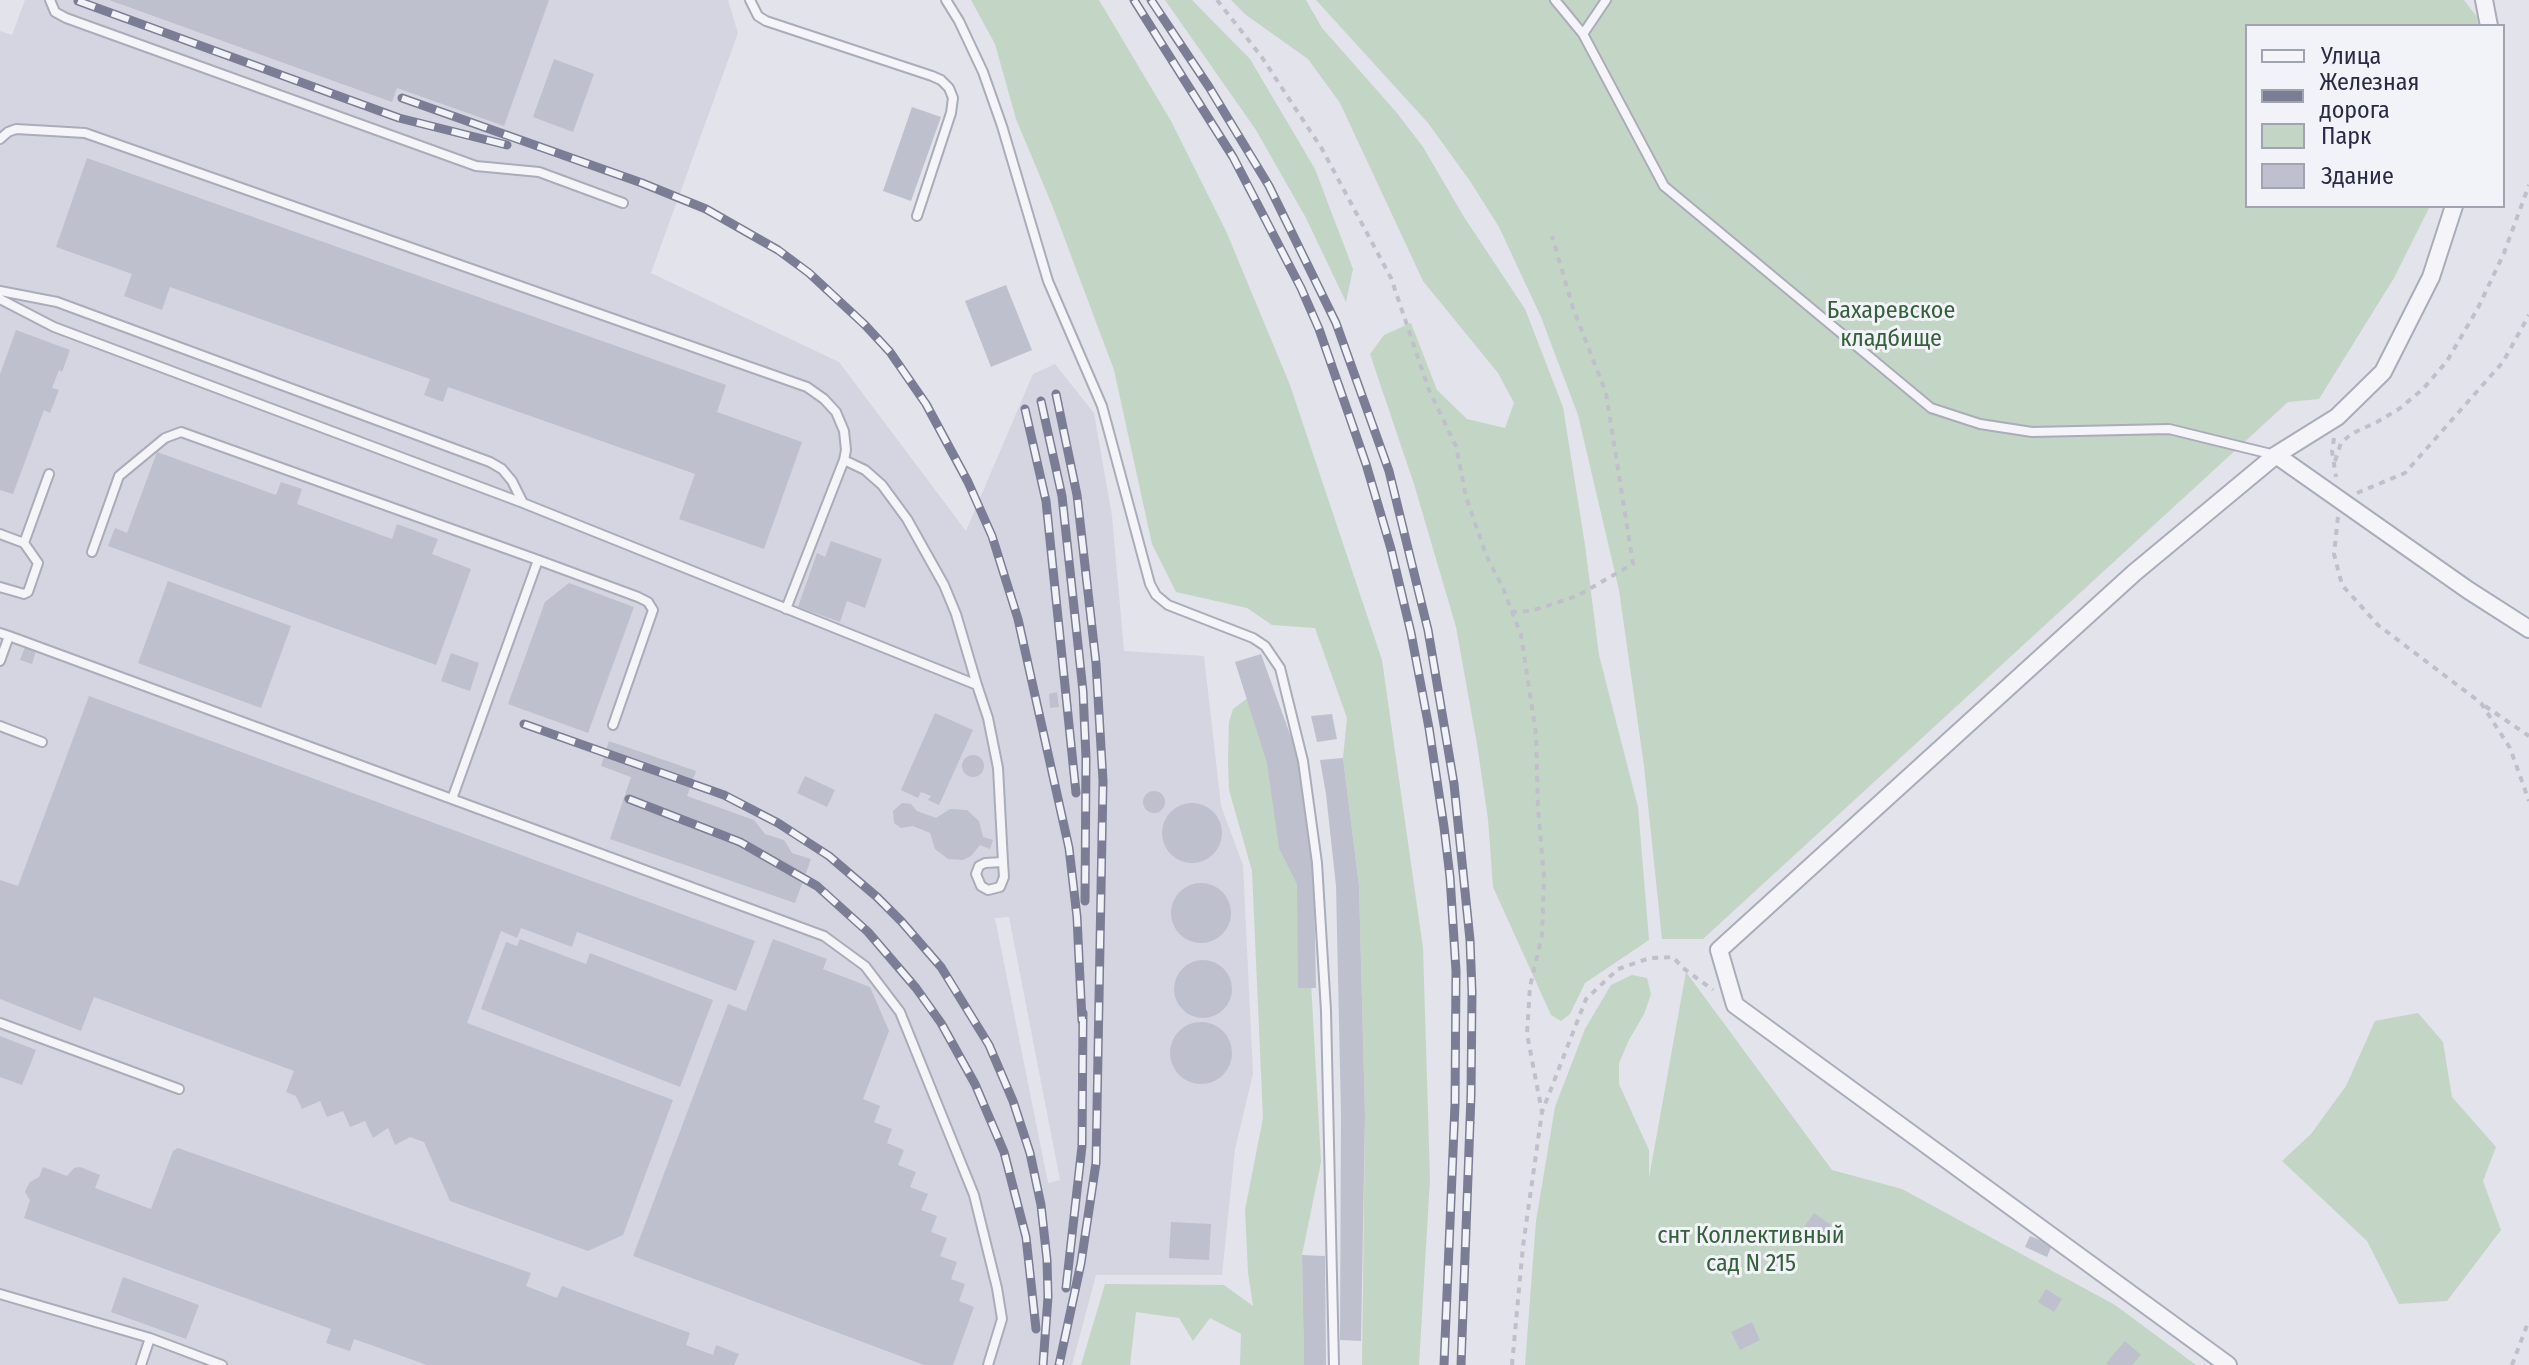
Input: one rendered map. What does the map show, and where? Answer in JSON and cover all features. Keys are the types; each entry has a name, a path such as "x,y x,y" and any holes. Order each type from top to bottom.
{"street":[{"path":"2484,0 2489,24"},
{"path":"2228,1365 1735,1005 1719,950 2134,573 2276,455 2337,417 2383,372 2431,277 2453,208"},
{"path":"2276,455 2468,590 2529,629"}],"lane":[{"path":"50,0 55,12 66,18 476,166 539,172 623,203"},
{"path":"750,0 758,16 766,21 932,76 949,88 953,98 951,113 917,216"},
{"path":"946,0 987,83 1048,281 1102,406 1150,584 1156,595 1168,605 1253,638 1273,655 1280,668 1303,761 1317,863 1326,1011 1334,1365"},
{"path":"1555,0 1583,34 1664,186 1931,408 1980,424 2032,432 2169,429 2276,455"},
{"path":"1583,34 1606,0"},
{"path":"0,139 16,129 85,133 799,383 817,393 836,412 846,441 844,460 786,609"},
{"path":"0,291 57,302 490,462 502,469 512,481 523,503"},
{"path":"0,299 54,327 523,503 977,685"},
{"path":"92,552 119,476 165,438 181,432 648,602 653,610 613,725"},
{"path":"844,460 865,470 882,485 907,519 950,599 988,718 998,768 1003,862"},
{"path":"24,543 49,474"},
{"path":"0,534 24,543 38,563 28,592 24,594 0,587"},
{"path":"452,799 538,560"},
{"path":"0,661 4,634 824,936 865,966 900,1012 974,1195 1002,1319 988,1365"},
{"path":"0,726 42,742"},
{"path":"0,1023 179,1089"},
{"path":"0,1294 150,1338 222,1365"},
{"path":"141,1365 150,1338"}],"path":[{"path":"1217,0 1261,56 1322,149 1391,278 1429,390 1456,446 1466,497 1486,555 1521,635 1536,734 1544,878 1542,935 1530,987 1527,1034 1542,1112"},
{"path":"2334,463 2341,443 2351,434 2399,409 2423,389 2447,361 2478,308 2529,185"},
{"path":"1511,612 1531,611 1577,596 1633,564 1606,393 1573,308 1552,236"},
{"path":"2339,500 2405,473 2503,362 2529,315"},
{"path":"2337,417 2332,451 2339,500 2334,554 2342,585 2378,625 2529,736"},
{"path":"2481,703 2510,748 2529,801"},
{"path":"1512,1365 1523,1246 1542,1112 1586,999 1618,969 1650,958 1673,957 1683,968 1735,1005"},
{"path":"2512,1365 2529,1320"}],"shaded area":[{"path":"25,0 728,0 738,33 651,273 839,362 966,531 1033,374 1055,364 1094,413 1112,516 1124,651 1204,656 1221,806 1243,865 1253,1074 1235,1149 1222,1275 1096,1275 1072,1365 0,1365 0,31 12,35","holes":["1009,917 1060,1180 1048,1183 995,918"]}],"green space":[{"path":"971,0 1099,0 1171,121 1226,231 1290,385 1382,660 1423,948 1430,1179 1419,1365 1362,1365 1365,1115 1359,885 1343,758 1347,718 1315,628 1272,625 1247,608 1176,592 1152,544 1114,370 1016,119 995,44"},
{"path":"1165,0 1192,0 1250,59 1315,169 1353,269 1346,302 1306,218 1256,130"},
{"path":"1231,0 1306,0 1322,28 1423,147 1464,217 1525,309 1563,407 1599,655 1638,807 1649,940 1585,983 1570,1014 1561,1021 1551,1015 1493,887 1488,819 1456,627 1414,484 1370,354 1384,335 1411,323 1437,390 1467,419 1505,428 1514,403 1498,373 1423,281 1340,103 1308,59 1246,15"},
{"name":"Бахаревское кладбище","path":"1316,0 2464,0 2477,17 2478,24 2245,24 2245,208 2429,208 2394,278 2319,399 2288,402 1703,939 1662,939 1644,766 1619,590 1578,415 1541,317 1499,227 1428,123"},
{"path":"1253,694 1304,856 1321,1162 1302,1255 1304,1365 1240,1365 1241,1334 1210,1318 1193,1341 1179,1318 1136,1312 1130,1365 1081,1365 1105,1284 1224,1285 1253,1306 1245,1210 1263,1118 1252,871 1229,790 1228,761 1229,722 1233,709"},
{"name":"снт Коллективный сад N 215","path":"1686,972 1832,1170 1902,1189 2115,1305 2196,1365 1525,1365 1536,1221 1555,1107 1585,1029 1611,985 1632,975 1647,978 1651,994 1619,1063 1619,1084 1649,1150 1649,1178"},
{"path":"2418,1013 2443,1042 2452,1097 2496,1147 2483,1181 2501,1230 2447,1301 2399,1304 2367,1241 2282,1161 2311,1134 2346,1086 2375,1021"}],"building":[{"path":"109,0 549,0 504,126 397,88 392,102"},
{"path":"554,59 594,74 573,132 533,117"},
{"path":"912,107 941,117 911,201 883,191"},
{"path":"87,158 726,385 717,412 802,442 764,549 679,519 695,474 448,387 443,402 424,395 430,379 170,287 162,310 124,296 132,274 56,247"},
{"path":"1006,285 1032,350 991,367 965,301"},
{"path":"16,330 70,350 52,388 59,390 50,413 44,410 13,494 0,490 0,374"},
{"path":"157,452 276,495 281,482 302,489 297,504 392,539 397,524 438,539 432,554 471,569 436,665 108,546 115,528 127,533"},
{"path":"831,541 882,559 865,608 847,601 840,622 798,607 817,553 825,557"},
{"path":"168,581 291,626 261,708 138,663"},
{"path":"569,583 634,607 588,733 508,704 545,602"},
{"path":"25,647 36,651 32,664 20,660"},
{"path":"451,653 479,663 470,691 441,681"},
{"path":"1261,654 1300,762 1312,830 1308,830 1314,884 1316,988 1298,988 1297,884 1279,848 1267,763 1235,662"},
{"path":"1057,692 1059,707 1050,708 1049,694"},
{"path":"89,696 755,941 736,991 577,932 572,947 521,928 517,938 501,931 467,1023 673,1100 623,1235 588,1251 450,1201 424,1142 410,1137 395,1145 388,1128 373,1138 365,1121 350,1127 343,1111 327,1117 320,1101 302,1109 296,1096 286,1092 294,1071 94,997 81,1031 0,999 0,880 18,886"},
{"path":"935,713 973,730 939,805 928,800 931,796 921,792 918,798 901,790"},
{"path":"1332,714 1337,739 1317,742 1311,716"},
{"path":"609,741 696,771 687,796 754,820 765,834 784,840 792,853 811,859 795,903 610,839 631,777 601,766"},
{"path":"973,755 981,758 984,766 981,774 973,777 965,774 962,766 965,758"},
{"path":"1343,758 1359,885 1365,1115 1361,1341 1340,1340 1341,1115 1336,886 1320,760"},
{"path":"805,776 835,790 827,807 797,793"},
{"path":"1154,791 1165,802 1154,813 1143,802"},
{"path":"902,803 911,804 917,811 936,818 950,809 967,810 979,821 983,837 993,840 990,849 980,845 963,860 948,859 935,849 930,833 913,826 901,828 894,823 893,811"},
{"path":"1192,803 1203,805 1213,812 1220,822 1220,844 1213,854 1203,861 1192,863 1181,861 1171,854 1164,844 1162,833 1164,822 1171,812 1181,805"},
{"path":"1201,883 1223,891 1231,913 1223,935 1201,943 1179,935 1171,913 1179,891"},
{"path":"520,939 586,964 590,953 713,1000 680,1087 481,1009 506,942 517,946"},
{"path":"773,939 827,959 823,969 870,987 889,1031 863,1099 880,1106 874,1122 892,1129 887,1143 904,1150 898,1165 916,1172 910,1187 928,1194 921,1210 937,1216 931,1232 947,1238 940,1256 957,1262 951,1279 965,1284 959,1301 974,1307 953,1365 924,1365 633,1256 728,1004 746,1011"},
{"path":"1203,960 1214,962 1223,969 1230,978 1230,1000 1223,1009 1214,1016 1203,1018 1192,1016 1183,1009 1176,1000 1174,989 1176,978 1183,969 1192,962"},
{"path":"1201,1022 1223,1031 1232,1053 1223,1075 1201,1084 1179,1075 1170,1053 1179,1031"},
{"path":"0,1036 36,1050 22,1085 0,1077"},
{"path":"178,1148 531,1273 526,1286 557,1298 562,1286 690,1333 686,1345 713,1355 716,1345 739,1354 734,1365 427,1365 354,1339 350,1351 326,1343 331,1329 24,1218 30,1200 25,1192 30,1182 39,1177 43,1167 67,1176 74,1168 80,1167 100,1175 95,1188 151,1209 173,1151"},
{"path":"1814,1213 1831,1225 1816,1245 1800,1233"},
{"path":"1171,1222 1211,1224 1209,1260 1169,1258"},
{"path":"2030,1236 2052,1245 2047,1257 2025,1247"},
{"path":"1302,1255 1325,1256 1326,1365 1304,1365"},
{"path":"123,1277 199,1305 186,1339 111,1312"},
{"path":"2046,1289 2062,1299 2054,1312 2038,1302"},
{"path":"1752,1322 1760,1340 1740,1350 1731,1332"},
{"path":"2125,1341 2141,1355 2132,1365 2106,1363"}],"railway":[{"path":"1134,0 1233,157 1319,329 1366,464 1411,633 1444,827 1456,971 1455,1104 1444,1365"},
{"path":"1151,0 1269,186 1336,323 1389,471 1428,630 1454,784 1470,940 1471,1095 1461,1365"},
{"path":"78,1 399,118 507,145"},
{"path":"402,98 642,183 706,209 778,250 809,273 890,352 926,404 968,482 992,536 1018,619 1069,848 1077,917 1082,1021"},
{"path":"1056,394 1077,495 1096,663 1103,781 1096,1163 1081,1263 1059,1365"},
{"path":"1041,401 1062,496 1083,691 1085,901"},
{"path":"1025,409 1046,501 1076,793"},
{"path":"524,724 724,795 778,823 829,856 877,897 941,967 989,1045 1013,1101 1030,1153 1041,1205 1047,1260 1048,1297 1043,1365"},
{"path":"629,799 740,842 817,886 868,932 916,988 941,1023 975,1084 1004,1152 1026,1237 1036,1329"},
{"path":"1066,1288 1082,1146 1083,1013"}]}
